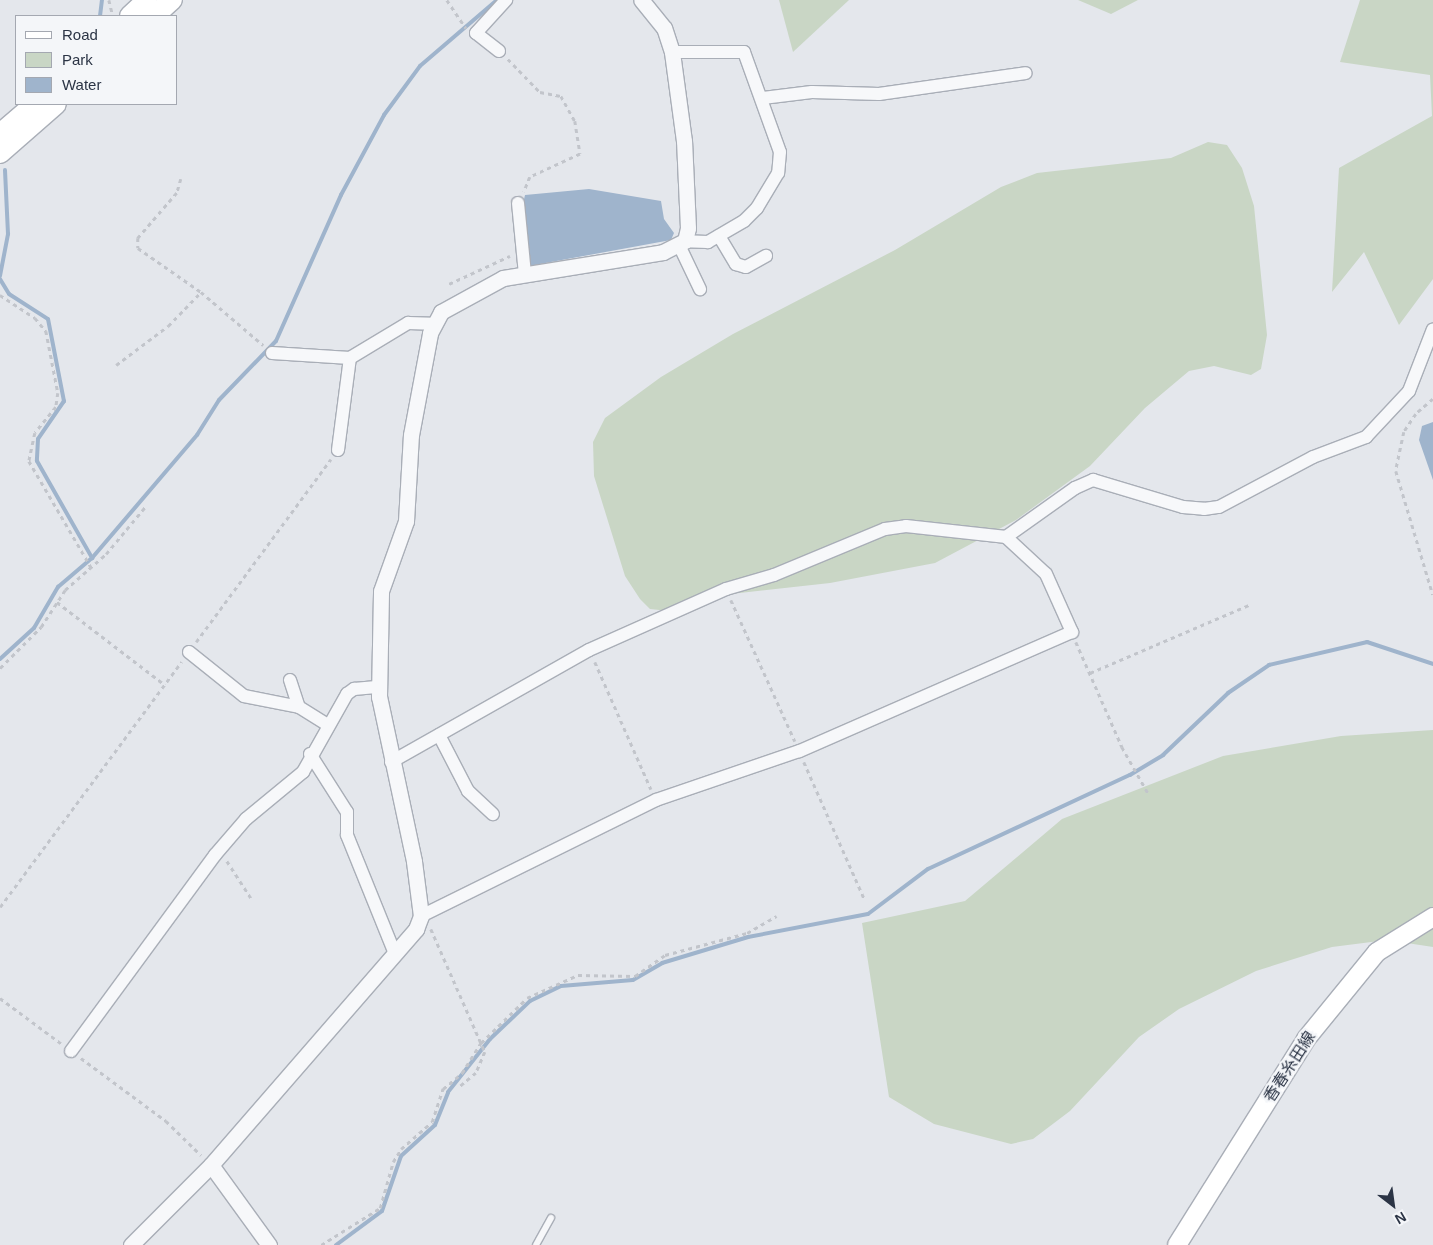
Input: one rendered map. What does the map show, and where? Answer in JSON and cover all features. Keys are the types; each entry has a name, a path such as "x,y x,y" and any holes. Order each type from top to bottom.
{"highway":[{"path":"131,15 147,0"},
{"path":"155,15 172,0"},
{"path":"0,134 34,105"},
{"path":"0,153 55,105"}],"main road":[{"name":"香春糸田線","path":"1177,1245 1306,1039 1377,952 1433,917"}],"street":[{"path":"499,51 476,33 506,0"},
{"path":"641,0 664,28 672,52 684,140 688,228 682,243 700,289"},
{"path":"420,919 414,861 390,762 379,687 381,591 406,522 411,435 432,324 441,312 455,302 503,278 663,252 682,243 708,242 757,208 778,173 780,152 763,98 744,52 672,52"},
{"path":"763,98 812,92 879,94 1026,74"},
{"path":"519,204 525,274"},
{"path":"719,236 736,264 746,267 766,256"},
{"path":"272,353 350,358 408,323 432,324"},
{"path":"1006,537 1075,488 1093,480 1184,507 1204,509 1242,496 1313,457 1366,437 1409,391 1433,329"},
{"path":"338,450 350,358"},
{"path":"131,1245 211,1165 395,954 420,919 656,800 799,751 1072,632 1046,574 1006,537 906,526 885,529 774,575 726,589 590,650 390,762"},
{"path":"188,652 244,696 299,707 328,725"},
{"path":"290,680 299,707"},
{"path":"71,1051 220,849 246,819 294,783 347,694 360,688 379,687"},
{"path":"439,735 468,791 493,814"},
{"path":"310,754 347,812 347,835 395,954"},
{"path":"211,1165 269,1245"}],"lane":[{"path":"536,1245 551,1218"}],"path":[{"path":"110,0 114,15"},
{"path":"447,0 468,30 476,33"},
{"path":"499,51 523,70 540,92 561,96 574,121 580,154 530,177 519,204"},
{"path":"181,178 177,193 138,238 138,248 201,292 272,353"},
{"path":"449,284 523,250"},
{"path":"116,364 168,326 201,292"},
{"path":"0,295 35,318 46,331 58,393 56,407 36,433 29,461 91,567"},
{"path":"1433,399 1416,414 1404,432 1396,472 1433,595"},
{"path":"0,907 338,450"},
{"path":"0,668 40,627 56,602 91,567 145,507"},
{"path":"726,589 864,898"},
{"path":"56,602 165,685"},
{"path":"1090,673 1251,604"},
{"path":"1072,632 1122,747 1148,793"},
{"path":"590,650 656,800"},
{"path":"220,849 252,898"},
{"path":"321,1245 380,1208 401,1149 432,1122 443,1089 462,1073 480,1043 539,991 578,976 635,976 665,956 747,933 777,916"},
{"path":"420,919 430,928 484,1052 476,1073 458,1088"},
{"path":"0,998 166,1121 211,1165"}],"green space":[{"path":"779,0 849,0 793,52"},
{"path":"1078,0 1138,0 1111,14"},
{"path":"1360,0 1433,0 1433,279 1399,325 1364,252 1332,292 1339,168 1432,116 1430,75 1340,62"},
{"path":"1208,142 1227,145 1242,168 1254,206 1267,335 1261,369 1251,375 1214,366 1189,371 1145,408 1090,466 1016,520 935,563 830,583 731,594 669,611 650,609 640,599 625,576 594,476 593,442 605,418 661,377 733,334 895,250 1001,187 1037,173 1171,158"},
{"path":"1433,730 1433,947 1387,940 1332,947 1256,971 1179,1009 1139,1037 1070,1111 1033,1139 1011,1144 934,1124 889,1097 862,923 965,901 1062,819 1223,756 1341,736"}],"water":[{"path":"589,189 661,201 664,219 674,233 671,240 529,266 522,208 525,195"},
{"path":"1433,422 1433,480 1419,440 1422,426"}],"waterway":[{"path":"100,15 102,0"},
{"path":"0,659 34,628 58,587 92,558 197,435 219,400 276,341 341,195 384,115 420,66 497,0"},
{"path":"0,276 8,234 5,170"},
{"path":"0,279 9,294 48,319 64,401 38,439 37,461 92,558"},
{"path":"336,1245 382,1211 401,1156 435,1125 448,1092 490,1039 530,1001 561,986 633,980 662,963 748,937 868,914 928,869 1130,775 1163,755 1228,693 1269,665 1367,642 1433,664"}]}
